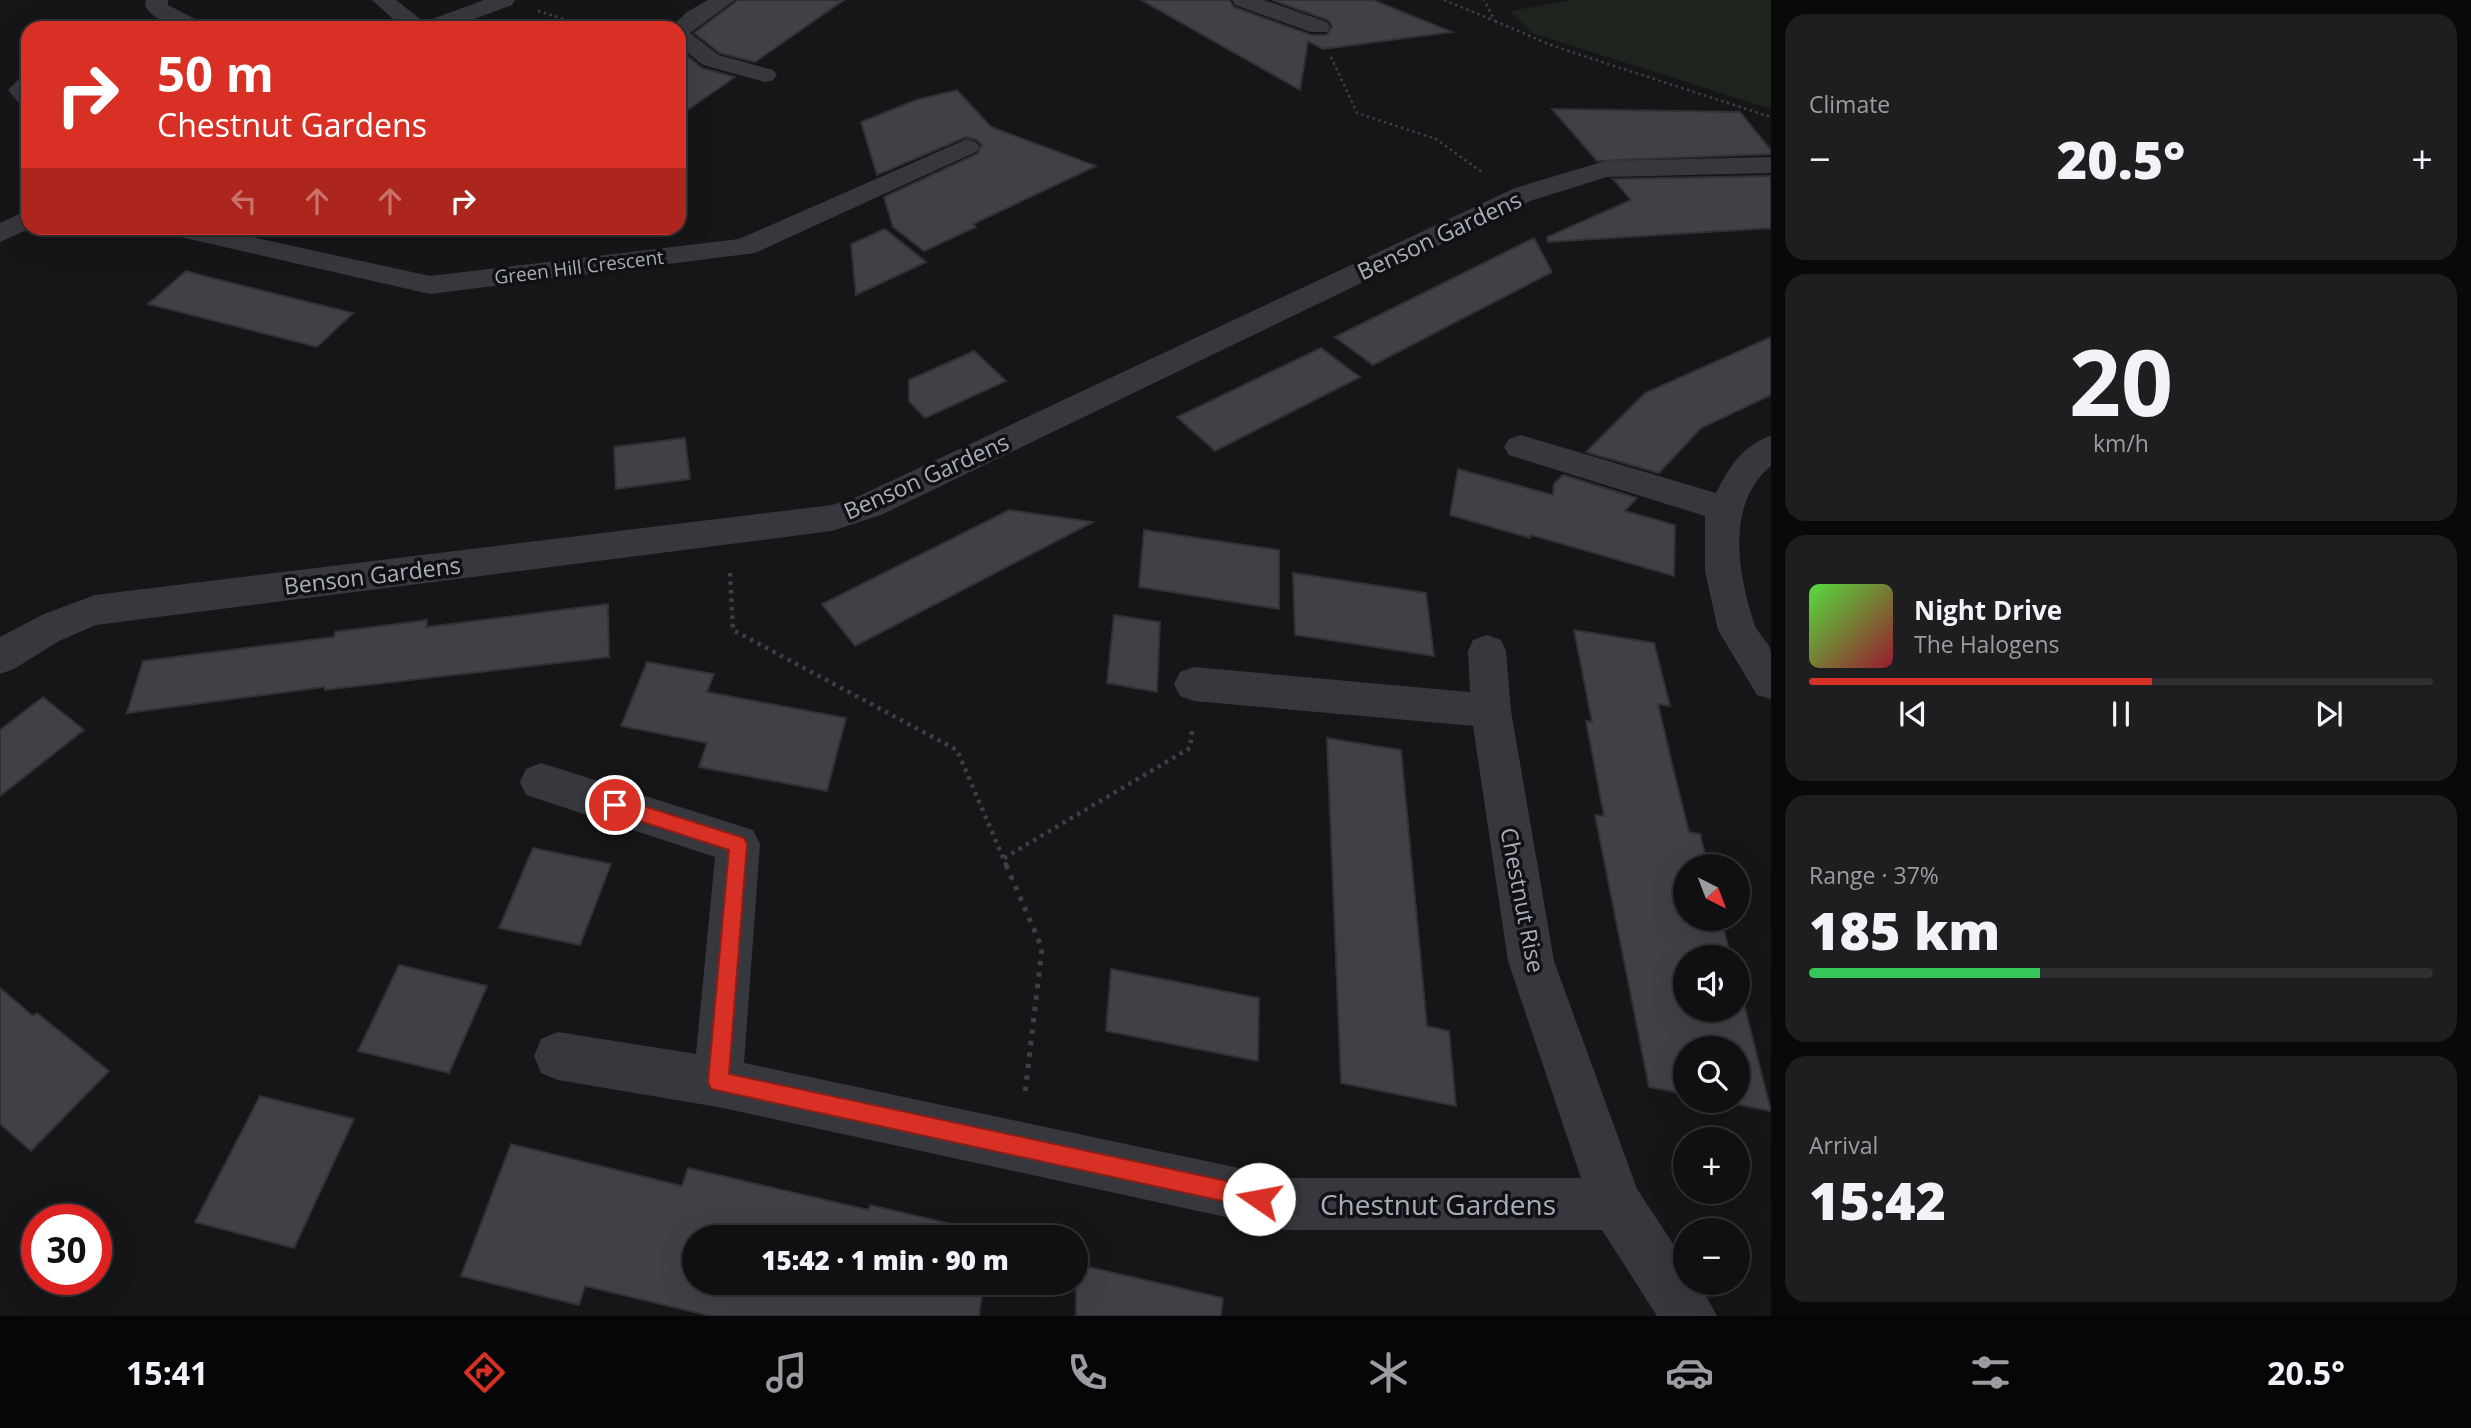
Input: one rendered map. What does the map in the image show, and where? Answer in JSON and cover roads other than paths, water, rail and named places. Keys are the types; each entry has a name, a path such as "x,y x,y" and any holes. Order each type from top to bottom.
{"street":[{"path":"157,0 156,6 160,10 181,21"},
{"path":"383,0 408,21"},
{"path":"448,21 504,0"},
{"path":"686,26 695,17 724,0"},
{"path":"1243,0 1319,27"},
{"path":"686,39 712,60 765,75"},
{"name":"Green Hill Crescent","path":"207,235 430,285 746,247 967,147"},
{"name":"Benson Gardens","path":"0,658 25,639 59,622 95,610 832,518 869,506 1524,194 1605,169 1771,165"},
{"path":"0,234 21,222"},
{"path":"1521,447 1725,509"},
{"path":"1768,454 1745,469 1722,517 1723,570 1737,630 1771,683"},
{"name":"Chestnut Rise","path":"1487,651 1491,711 1531,961 1616,1204"},
{"path":"1194,684 1491,711"},
{"path":"541,782 738,844 718,1082"},
{"name":"Chestnut Gardens","path":"558,1056 718,1082 1286,1204 1616,1204"},
{"path":"1616,1204 1689,1316"}]}
